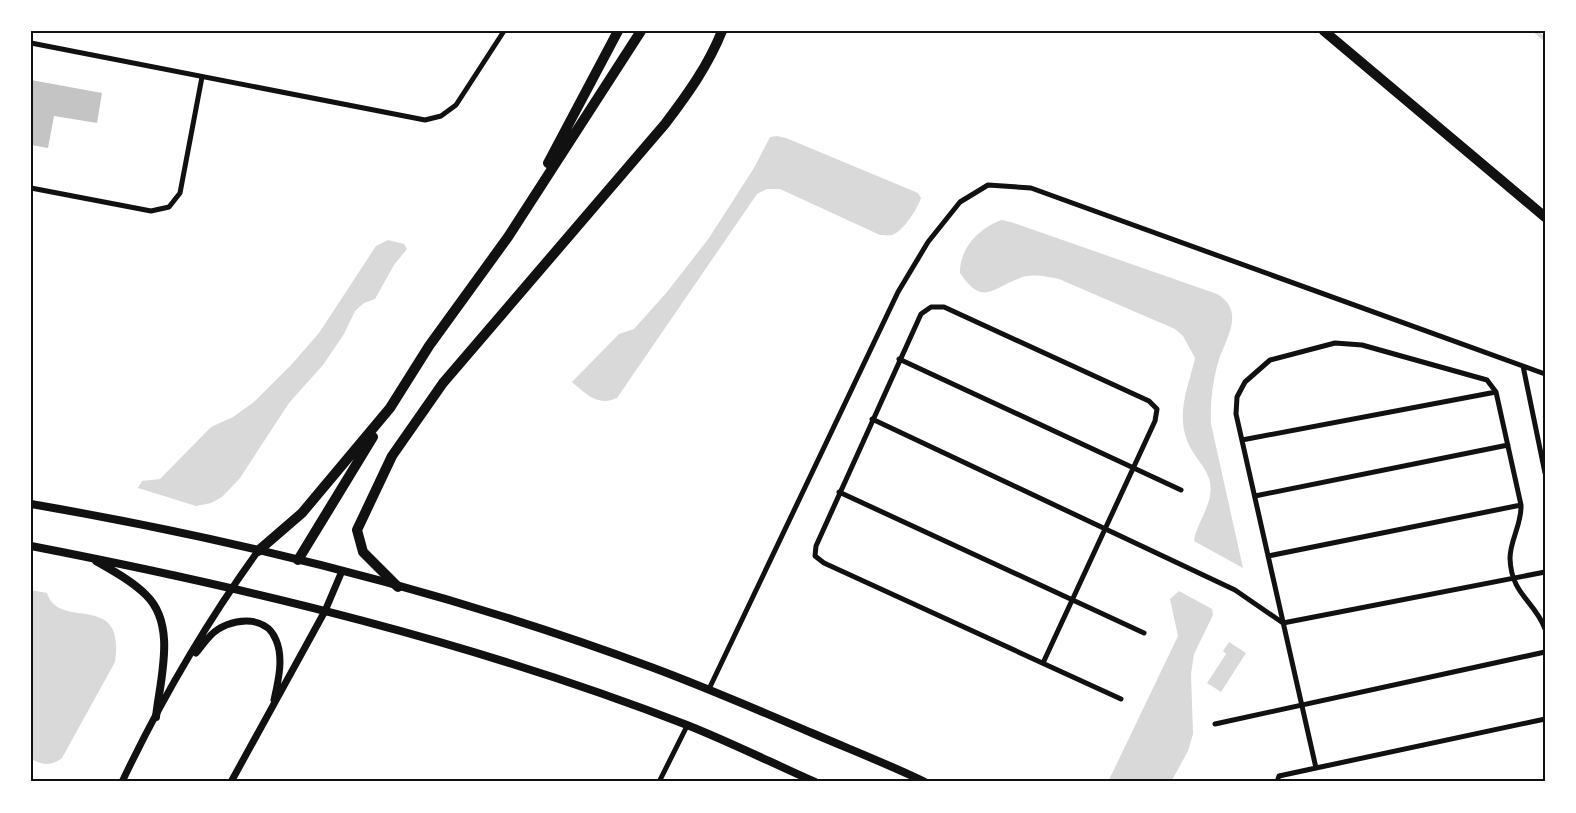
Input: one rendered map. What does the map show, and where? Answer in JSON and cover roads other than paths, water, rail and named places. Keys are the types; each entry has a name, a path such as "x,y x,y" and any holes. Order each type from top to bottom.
{"highway":[{"path":"508,237 618,31"},
{"path":"298,560 430,346 508,237 640,31"},
{"path":"398,587 363,552 358,530 392,456 443,383 538,274 688,94 713,54 722,31"},
{"path":"1324,31 1545,217"},
{"path":"258,551 302,513 390,408"}],"main road":[{"path":"31,504 117,520 342,571 588,645 709,689 924,782"},
{"path":"31,546 231,588 325,611 548,677 687,726 815,782"},
{"path":"91,558 138,587 154,603 159,612 164,642 156,717"}],"street":[{"path":"31,44 425,120 441,116 456,105 504,31"},
{"path":"31,188 151,211 169,206 180,193 202,77"},
{"path":"709,689 898,292 928,242 960,202 988,185 1031,188 1545,374"},
{"path":"1043,663 1134,468 1155,421 1157,409 1149,401 944,307 931,307 921,314 899,359 816,546 815,556 824,563 1121,699"},
{"path":"1316,768 1236,414 1238,396 1244,382 1270,360 1334,343 1362,345 1487,380 1496,392 1521,505 1521,516 1510,556 1513,578 1520,594 1545,630"},
{"path":"899,359 1181,490"},
{"path":"1523,366 1545,473"},
{"path":"1242,440 1496,392"},
{"path":"872,419 1235,590 1283,622 1545,572"},
{"path":"1255,496 1508,445"},
{"path":"840,492 1144,633"},
{"path":"1268,556 1521,505"},
{"path":"122,782 182,671 231,588 258,551"},
{"path":"231,782 325,611 342,571"},
{"path":"182,671 212,634 220,629 248,621 260,623 274,634 280,652 272,709"},
{"path":"1216,724 1545,652"},
{"path":"1277,782 1280,776 1545,719"},
{"path":"660,782 687,726"}],"waterway":[{"path":"1535,31 1545,39"}]}
